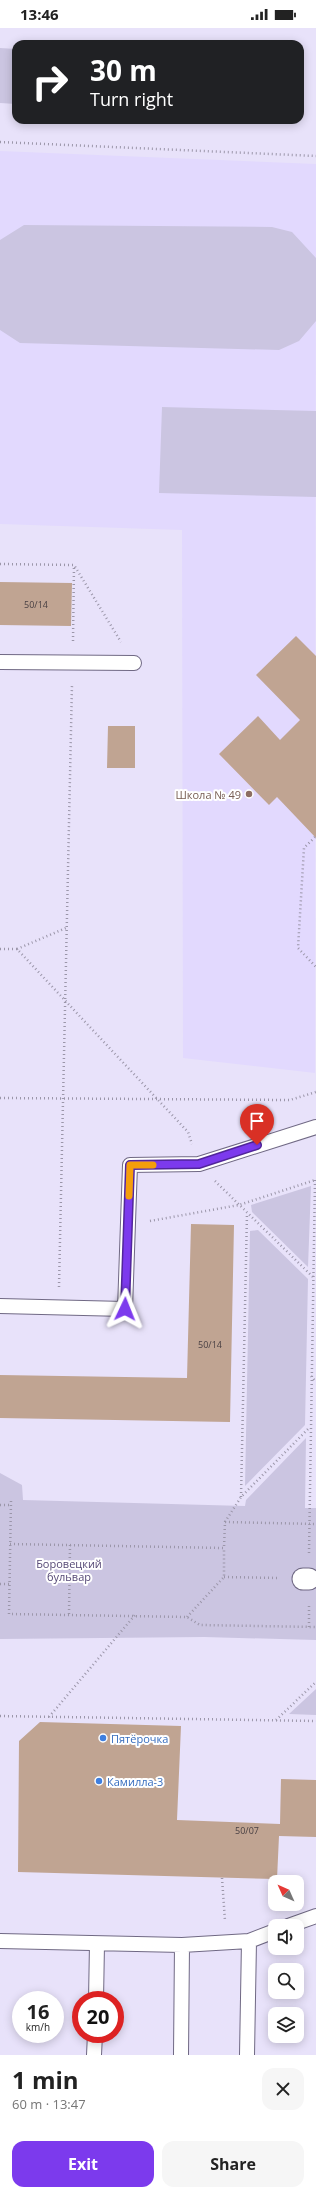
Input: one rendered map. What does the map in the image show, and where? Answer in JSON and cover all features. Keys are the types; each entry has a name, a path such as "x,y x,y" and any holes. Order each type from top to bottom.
{"lane":[{"path":"0,662 134,663"},
{"path":"0,1306 125,1309 130,1165 199,1164 316,1127"},
{"path":"304,1920 316,1916"},
{"path":"0,1941 97,1944 227,1944 248,1940 268,1933"},
{"path":"247,2055 248,1940"},
{"path":"96,1991 97,1944"},
{"path":"181,2055 182,1945"},
{"path":"94,2055 95,2043"}],"path":[{"path":"0,142 316,156"},
{"path":"0,564 74,565"},
{"path":"74,565 134,663"},
{"path":"59,1307 62,1098 73,663 74,565"},
{"path":"315,837 304,848 298,948 316,967"},
{"path":"0,949 17,950 66,928"},
{"path":"17,950 188,1132 199,1164 312,1277"},
{"path":"0,1098 290,1100 316,1092"},
{"path":"128,1225 239,1205 316,1180 312,1277 309,1524"},
{"path":"241,1497 247,1213"},
{"path":"311,1376 316,1382"},
{"path":"187,1617 224,1577 225,1522 241,1497 310,1427"},
{"path":"11,1501 9,1614 187,1617 200,1625 316,1627"},
{"path":"0,1505 11,1505"},
{"path":"225,1522 316,1524"},
{"path":"10,1544 224,1548"},
{"path":"69,1614 70,1545"},
{"path":"224,1577 306,1579"},
{"path":"0,1584 10,1584"},
{"path":"49,1717 136,1615"},
{"path":"276,1721 316,1682"},
{"path":"0,1716 316,1721"},
{"path":"222,1878 227,1944"}],"shaded area":[{"name":"Школа № 49","path":"0,151 316,164 315,1073 183,1058 182,530 0,524"}],"green space":[{"path":"0,48 12,49 12,104 0,103"},
{"path":"24,225 272,227 292,232 316,258 316,321 299,341 279,350 20,343 0,330 0,240"},
{"path":"162,407 316,411 316,497 159,493"},
{"path":"311,1186 308,1267 252,1212 251,1205"},
{"path":"258,1230 308,1279 305,1425 245,1486 250,1231"},
{"name":"Боровецкий бульвар","path":"306,1438 305,1508 316,1508 316,1640 204,1637 0,1639 0,1473 22,1485 23,1500 245,1506 246,1500"},
{"path":"316,1689 316,1715 289,1714"}],"building":[{"path":"0,582 72,583 71,626 0,625"},
{"path":"296,636 316,656 316,838 277,797 269,805 219,754 258,716 280,740 300,720 256,675"},
{"path":"108,726 135,726 135,768 107,768"},
{"path":"191,1224 234,1225 230,1422 0,1418 0,1375 187,1378"},
{"name":"Камилла-3","path":"40,1722 181,1726 177,1820 280,1824 281,1779 316,1780 316,1837 279,1836 277,1875 268,1875 268,1879 18,1872 19,1741"}],"slow traffic":[{"path":"129,1196 130,1165 153,1165"}],"place":[{"name":"Школа № 49","path":"249,794"},
{"name":"Пятёрочка","path":"103,1738"},
{"name":"Камилла-3","path":"99,1781"}],"route":[{"path":"125,1309 130,1165 199,1164 257,1145"}]}
